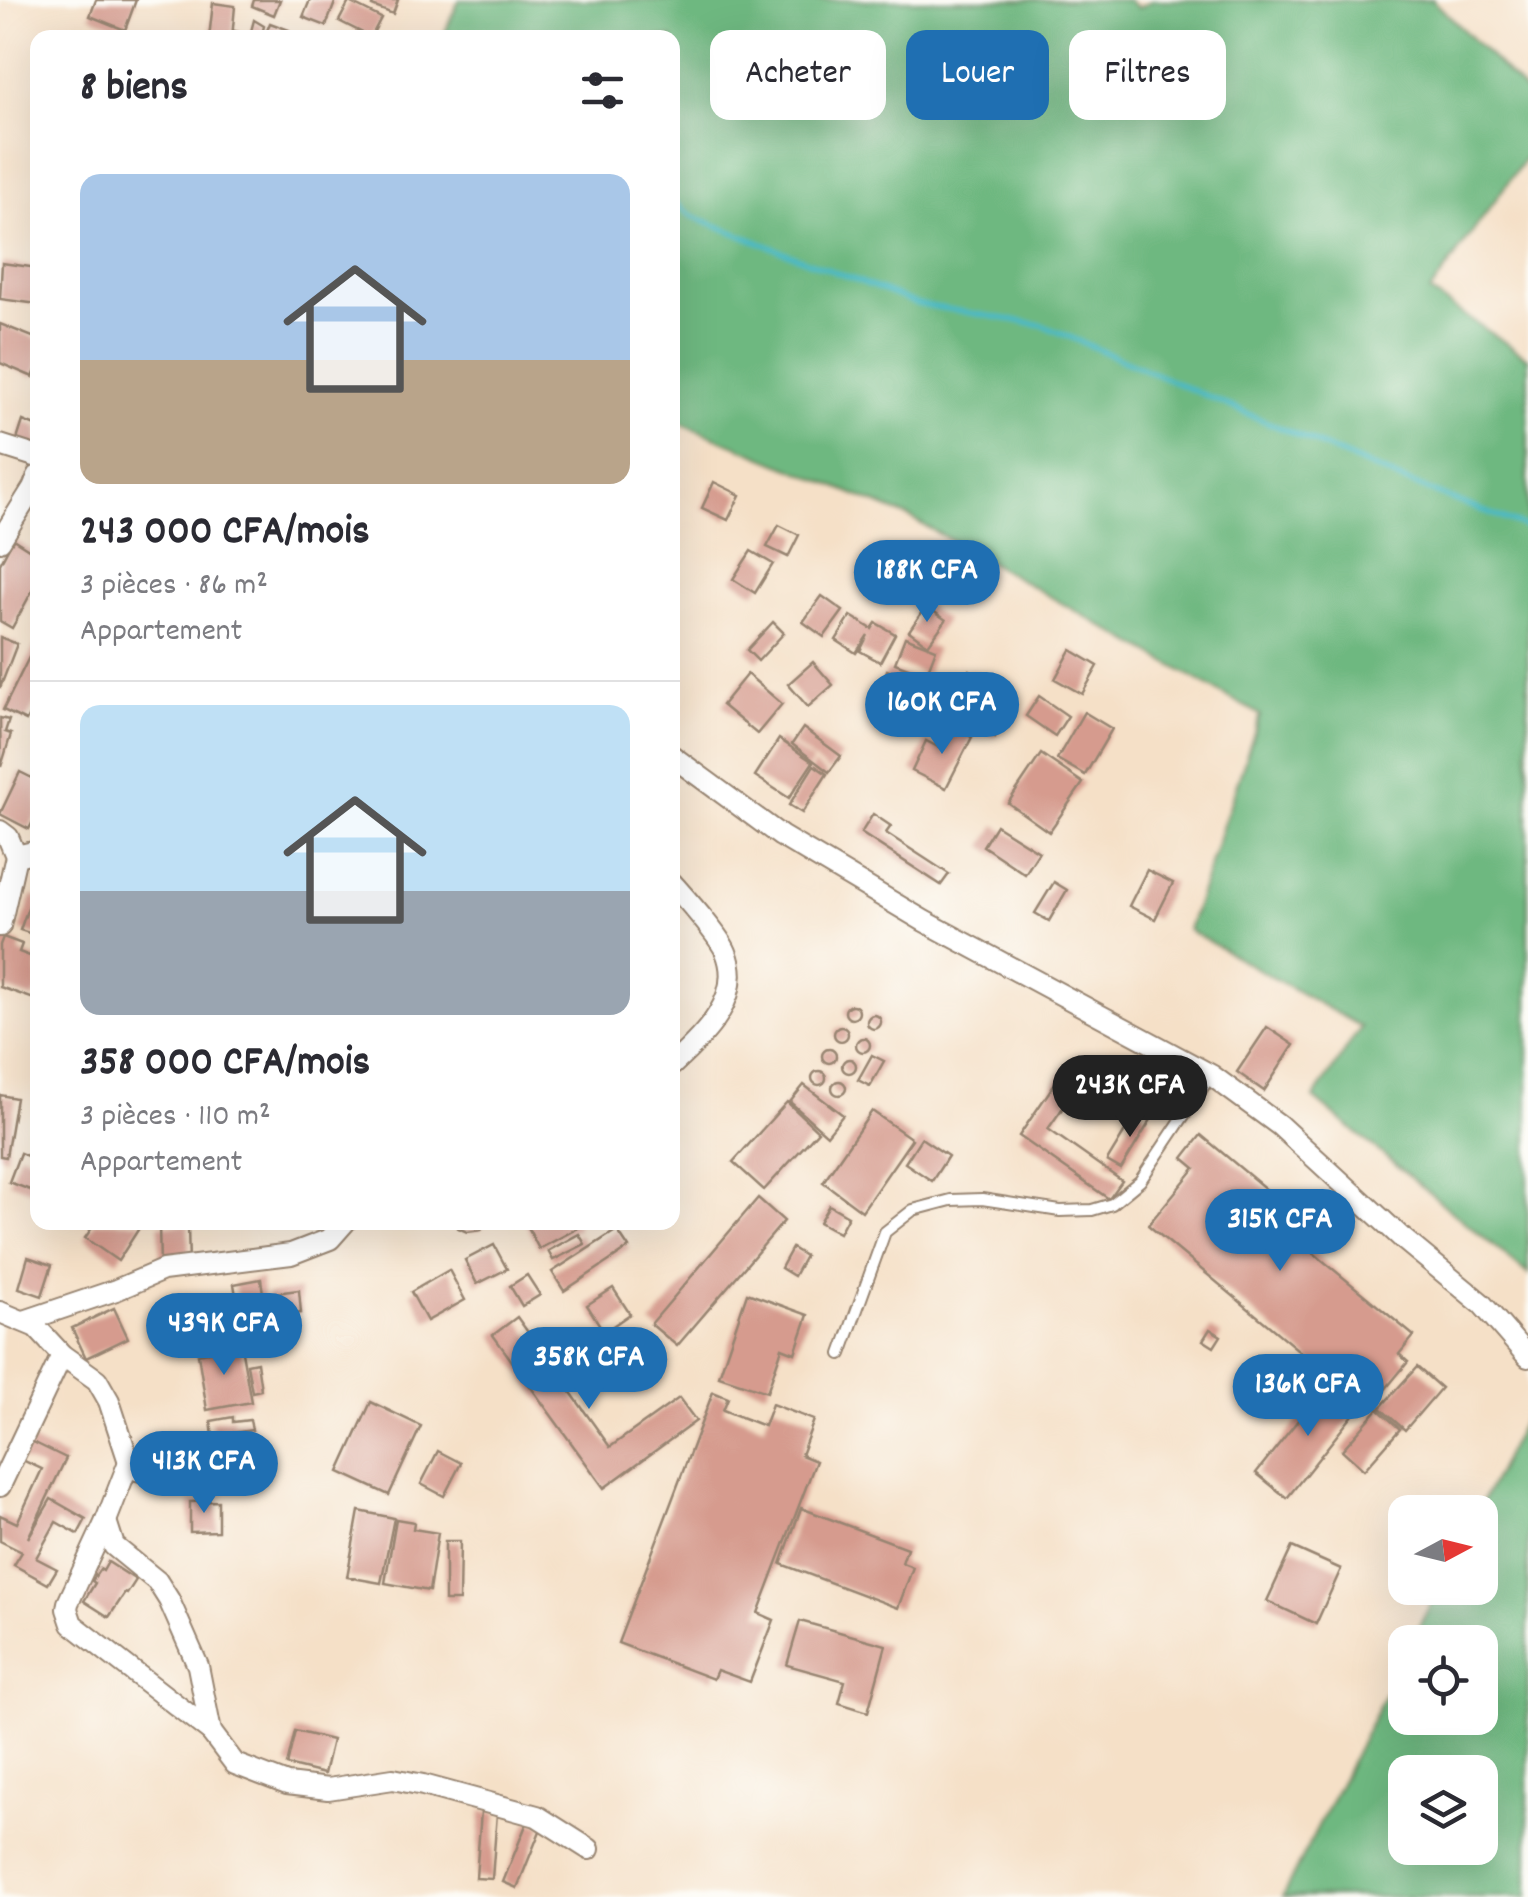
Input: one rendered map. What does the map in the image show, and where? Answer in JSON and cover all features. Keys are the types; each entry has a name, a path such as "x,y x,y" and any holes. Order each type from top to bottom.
{"street":[{"path":"0,445 30,454"},
{"path":"0,542 30,491"},
{"path":"680,762 781,836 924,921 1211,1075 1279,1125 1402,1238 1482,1304 1528,1356"},
{"path":"0,831 8,837 16,856 0,926"},
{"path":"16,856 30,853"},
{"path":"680,893 726,949 732,976 723,1007 680,1058"},
{"path":"24,1320 163,1270 291,1254 330,1239 338,1230"},
{"path":"0,1312 36,1327 62,1355 97,1380 109,1401 129,1462 141,1472 179,1474"},
{"path":"0,1486 62,1355"},
{"path":"129,1462 68,1603 68,1616 72,1624 212,1732 235,1764 287,1784 328,1789 392,1779 423,1785 537,1816 588,1849"},
{"path":"106,1521 114,1546 157,1580 169,1600 198,1666 212,1732"}],"lane":[{"path":"841,1354 885,1232 913,1210 950,1200 982,1199 1060,1211 1092,1210 1112,1204 1140,1180 1211,1075"}],"green space":[{"path":"459,0 1128,0 1138,8 1152,0 1433,0 1528,94 1528,154 1430,292 1528,358 1528,1274 1314,1098 1361,1027 1188,930 1260,715 909,517 680,423 680,30 446,30"},
{"path":"1528,1411 1528,1897 1282,1897 1388,1688 1388,1735 1498,1735 1498,1625 1420,1625 1430,1605 1498,1605 1498,1495 1486,1495"}],"building":[{"path":"96,0 136,0 125,30 90,16"},
{"path":"254,0 280,0 274,15 252,6"},
{"path":"310,0 336,0 326,26 303,17"},
{"path":"374,0 398,0 393,14 372,6"},
{"path":"349,2 381,18 375,30 357,30 339,21"},
{"path":"213,3 235,6 233,30 210,30"},
{"path":"254,20 264,26 263,30 251,30"},
{"path":"270,23 289,30 267,30"},
{"path":"2,263 30,267 30,303 0,299"},
{"path":"0,324 30,336 30,376 0,363"},
{"path":"23,421 30,424 30,447 16,443"},
{"path":"714,482 740,495 728,520 702,508"},
{"path":"779,525 799,535 788,557 767,547"},
{"path":"13,539 30,550 30,595 12,628 0,621 0,564"},
{"path":"751,551 773,564 755,593 733,579"},
{"path":"822,596 843,611 824,637 803,622"},
{"path":"926,606 946,620 928,645 909,631"},
{"path":"851,616 872,629 876,623 895,634 880,662 860,651 868,635 856,653 836,640"},
{"path":"773,622 784,633 758,661 747,650"},
{"path":"0,637 17,644 0,688"},
{"path":"905,637 936,649 926,675 895,663"},
{"path":"1071,650 1098,666 1082,694 1055,679"},
{"path":"30,655 30,713 26,721 3,710"},
{"path":"813,662 833,685 808,707 788,684"},
{"path":"887,670 929,685 921,706 880,690"},
{"path":"970,670 997,686 984,711 956,695"},
{"path":"747,674 782,704 757,734 722,705"},
{"path":"1039,696 1068,716 1055,736 1026,716"},
{"path":"990,705 1007,714 995,737 978,728"},
{"path":"1084,712 1112,729 1085,775 1057,759"},
{"path":"0,718 9,720 5,732 11,734 1,767"},
{"path":"949,726 972,737 946,788 912,771 926,741 938,747"},
{"path":"803,728 841,756 829,772 792,744"},
{"path":"779,739 813,762 789,798 755,776"},
{"path":"1041,754 1083,783 1049,832 1008,803"},
{"path":"814,765 827,774 802,813 789,805"},
{"path":"20,772 30,777 29,829 0,814"},
{"path":"873,814 891,826 886,833 949,874 941,885 861,833"},
{"path":"996,825 1039,852 1025,874 983,846"},
{"path":"1147,870 1173,883 1155,919 1129,906"},
{"path":"1054,882 1067,890 1049,921 1035,913"},
{"path":"30,902 30,933 20,930"},
{"path":"3,937 22,944 19,952 30,956 30,998 0,987"},
{"path":"852,1005 859,1012 852,1019 845,1012"},
{"path":"874,1015 881,1022 874,1029 867,1022"},
{"path":"841,1027 848,1034 841,1041 834,1034"},
{"path":"1267,1027 1294,1045 1264,1091 1237,1072"},
{"path":"863,1038 870,1045 863,1052 856,1045"},
{"path":"829,1049 836,1056 829,1063 822,1056"},
{"path":"872,1055 884,1061 870,1086 858,1080"},
{"path":"849,1059 856,1066 849,1073 842,1066"},
{"path":"1068,1064 1085,1076 1048,1129 1122,1181 1109,1199 1019,1136"},
{"path":"819,1071 826,1078 819,1085 812,1078"},
{"path":"839,1081 846,1088 839,1095 832,1088"},
{"path":"804,1085 843,1115 827,1135 790,1102"},
{"path":"0,1095 16,1098 6,1157 0,1156"},
{"path":"787,1102 818,1131 764,1190 733,1162"},
{"path":"1138,1110 1152,1118 1121,1169 1107,1161"},
{"path":"872,1111 912,1139 862,1211 823,1182"},
{"path":"1201,1135 1304,1221 1293,1236 1414,1336 1399,1354 1408,1362 1369,1409 1148,1225 1195,1168 1183,1158"},
{"path":"921,1138 948,1156 932,1181 905,1163"},
{"path":"20,1153 30,1157 30,1190 9,1182"},
{"path":"758,1198 784,1221 677,1346 651,1324"},
{"path":"829,1205 848,1216 839,1233 819,1222"},
{"path":"90,1230 138,1230 118,1261 85,1238"},
{"path":"159,1230 188,1230 189,1265 160,1265"},
{"path":"529,1230 574,1230 539,1249"},
{"path":"617,1230 629,1248 564,1291 552,1272"},
{"path":"579,1234 585,1244 553,1260 548,1251"},
{"path":"494,1245 507,1269 477,1284 465,1260"},
{"path":"792,1248 805,1256 794,1276 781,1268"},
{"path":"28,1257 52,1265 42,1296 19,1288"},
{"path":"449,1270 465,1300 427,1321 411,1292"},
{"path":"527,1275 540,1295 522,1306 510,1286"},
{"path":"261,1279 266,1315 240,1319 234,1284"},
{"path":"613,1288 630,1314 604,1332 587,1305"},
{"path":"299,1290 301,1313 269,1316 267,1294"},
{"path":"747,1293 808,1315 795,1353 782,1348 767,1392 719,1376"},
{"path":"114,1308 128,1338 86,1358 72,1328"},
{"path":"517,1317 610,1447 679,1398 696,1421 604,1488 493,1335"},
{"path":"271,1320 274,1336 259,1338 256,1322"},
{"path":"1210,1329 1221,1336 1214,1347 1203,1340"},
{"path":"241,1346 251,1402 207,1410 198,1354"},
{"path":"257,1362 261,1390 252,1392 247,1364"},
{"path":"1417,1367 1441,1388 1405,1430 1380,1408"},
{"path":"1330,1380 1361,1405 1287,1498 1256,1473"},
{"path":"713,1392 728,1398 723,1410 764,1426 772,1404 814,1420 801,1455 816,1461 758,1613 774,1620 750,1682 717,1670 713,1679 618,1643"},
{"path":"371,1402 421,1426 389,1495 339,1472"},
{"path":"1378,1409 1400,1429 1364,1470 1342,1450"},
{"path":"233,1417 233,1422 250,1420 252,1430 213,1436 211,1421"},
{"path":"31,1441 66,1458 28,1538 51,1499 86,1519 78,1534 56,1522 36,1558 57,1569 48,1584 14,1565 22,1552 0,1541 0,1515 17,1523 42,1469 22,1460"},
{"path":"438,1451 461,1463 444,1496 421,1484"},
{"path":"216,1458 218,1473 186,1477 184,1463"},
{"path":"268,1458 269,1472 221,1478 219,1464"},
{"path":"218,1501 218,1531 190,1532 190,1502"},
{"path":"801,1508 907,1548 902,1563 913,1567 898,1608 781,1564"},
{"path":"359,1511 394,1518 381,1583 347,1577"},
{"path":"396,1519 414,1522 413,1529 438,1533 429,1591 385,1583"},
{"path":"445,1541 460,1541 459,1601 445,1601"},
{"path":"1292,1547 1341,1569 1316,1624 1267,1601"},
{"path":"108,1562 136,1580 109,1617 84,1601 95,1583 92,1581"},
{"path":"800,1621 886,1645 868,1712 839,1703 845,1681 787,1665"},
{"path":"295,1731 332,1740 324,1774 287,1765"},
{"path":"481,1811 497,1813 492,1879 476,1878"},
{"path":"528,1820 542,1826 517,1888 503,1882"}],"waterway":[{"path":"680,207 692,216 917,304 1042,325 1394,477 1528,528"}]}
